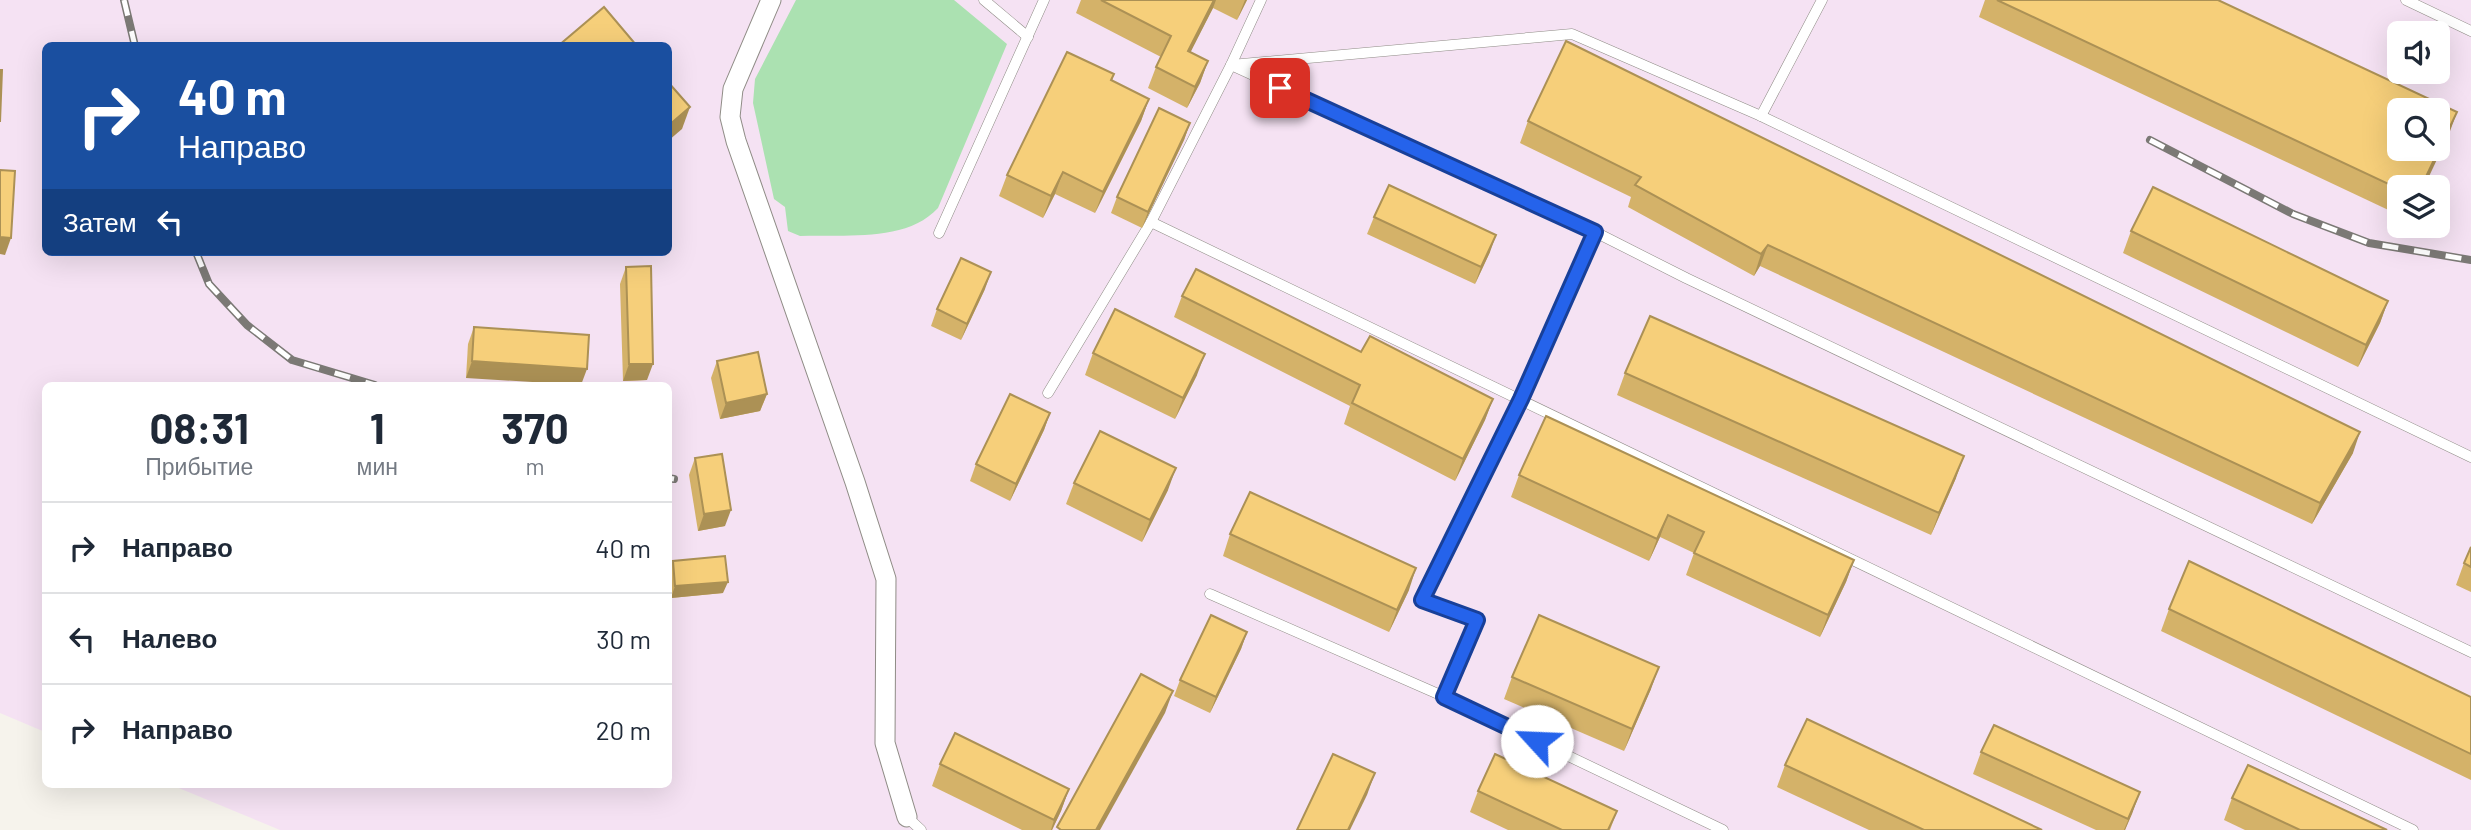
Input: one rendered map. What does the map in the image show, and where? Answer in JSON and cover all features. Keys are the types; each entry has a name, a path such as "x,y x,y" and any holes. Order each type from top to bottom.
{"street":[{"path":"771,0 733,89 730,117 886,579 885,743 914,826"}],"lane":[{"path":"984,0 1028,37"},
{"path":"939,233 1044,0"},
{"path":"1048,393 1151,222 1261,0"},
{"path":"1761,116 1822,0"},
{"path":"2406,0 2471,31"},
{"path":"1231,65 1572,34 1761,116 2471,457"},
{"path":"1231,65 1595,232 2471,653"},
{"path":"1151,222 2413,830"},
{"path":"1444,697 1477,620 1422,600 1521,399 1595,232"},
{"path":"1210,594 1444,697 1723,830"}],"shaded area":[{"path":"0,0 2471,0 2471,830 280,830 179,788 672,788 672,382 42,382 42,731 0,713"}],"green space":[{"path":"796,0 954,0 1007,44 938,208 925,219 892,232 873,234 800,236 788,231 785,207 774,199 753,103 755,79"}],"building":[{"path":"1101,0 1214,0 1188,51 1208,61 1195,87 1156,67 1171,36"},
{"path":"1997,0 2218,0 2387,79 2387,84 2397,84 2427,98 2387,98 2387,161 2433,161 2427,175 2387,175 2387,183"},
{"path":"604,7 634,42 563,42"},
{"path":"1566,41 2360,432 2320,503 1768,245 1761,254 1635,185 1641,177 1528,121"},
{"path":"1067,52 1114,74 1111,80 1149,99 1103,192 1063,172 1051,196 1007,175"},
{"path":"0,70 2,70 0,122"},
{"path":"672,87 690,107 672,123"},
{"path":"1159,108 1190,123 1148,212 1117,197"},
{"path":"2450,109 2457,112 2450,127"},
{"path":"0,170 15,171 11,238 0,237"},
{"path":"1389,185 1496,235 1481,267 1374,217"},
{"path":"2153,187 2388,301 2366,345 2131,231"},
{"path":"961,258 991,272 967,324 937,309"},
{"path":"651,266 653,364 629,364 626,267"},
{"path":"1196,269 1361,352 1370,336 1493,399 1463,459 1352,403 1360,385 1182,296"},
{"path":"1115,309 1205,354 1183,398 1093,353"},
{"path":"1650,316 1964,456 1939,513 1625,373"},
{"path":"474,327 589,335 587,369 472,361"},
{"path":"758,352 767,394 726,403 717,361"},
{"path":"1010,394 1050,413 1016,484 976,464"},
{"path":"1546,416 1854,560 1828,615 1694,553 1704,532 1668,515 1657,539 1519,475"},
{"path":"1100,431 1176,468 1150,520 1074,483"},
{"path":"722,454 731,510 704,514 695,458"},
{"path":"1250,492 1416,568 1397,610 1230,534"},
{"path":"2471,547 2471,567 2464,563"},
{"path":"725,556 728,582 675,586 673,561"},
{"path":"2189,561 2471,697 2471,754 2169,609"},
{"path":"1211,615 1247,632 1216,697 1180,680"},
{"path":"1539,615 1659,667 1632,729 1512,677"},
{"path":"1141,674 1173,691 1096,830 1061,830 1057,827"},
{"path":"1807,719 2042,830 1924,830 1785,765"},
{"path":"1994,725 2140,792 2128,819 1981,752"},
{"path":"955,733 1069,789 1054,820 940,764"},
{"path":"1333,754 1375,773 1348,830 1297,830"},
{"path":"1495,754 1617,811 1608,830 1562,830 1478,791"},
{"path":"2248,765 2387,830 2300,830 2232,798"}],"railway":[{"path":"124,0 134,42"},
{"path":"2150,140 2293,214 2369,243 2471,260"},
{"path":"198,256 209,284 247,325 292,360 365,382"}],"route":[{"path":"1280,88 1595,232 1521,399 1422,600 1477,620 1444,697 1537,741"}]}
